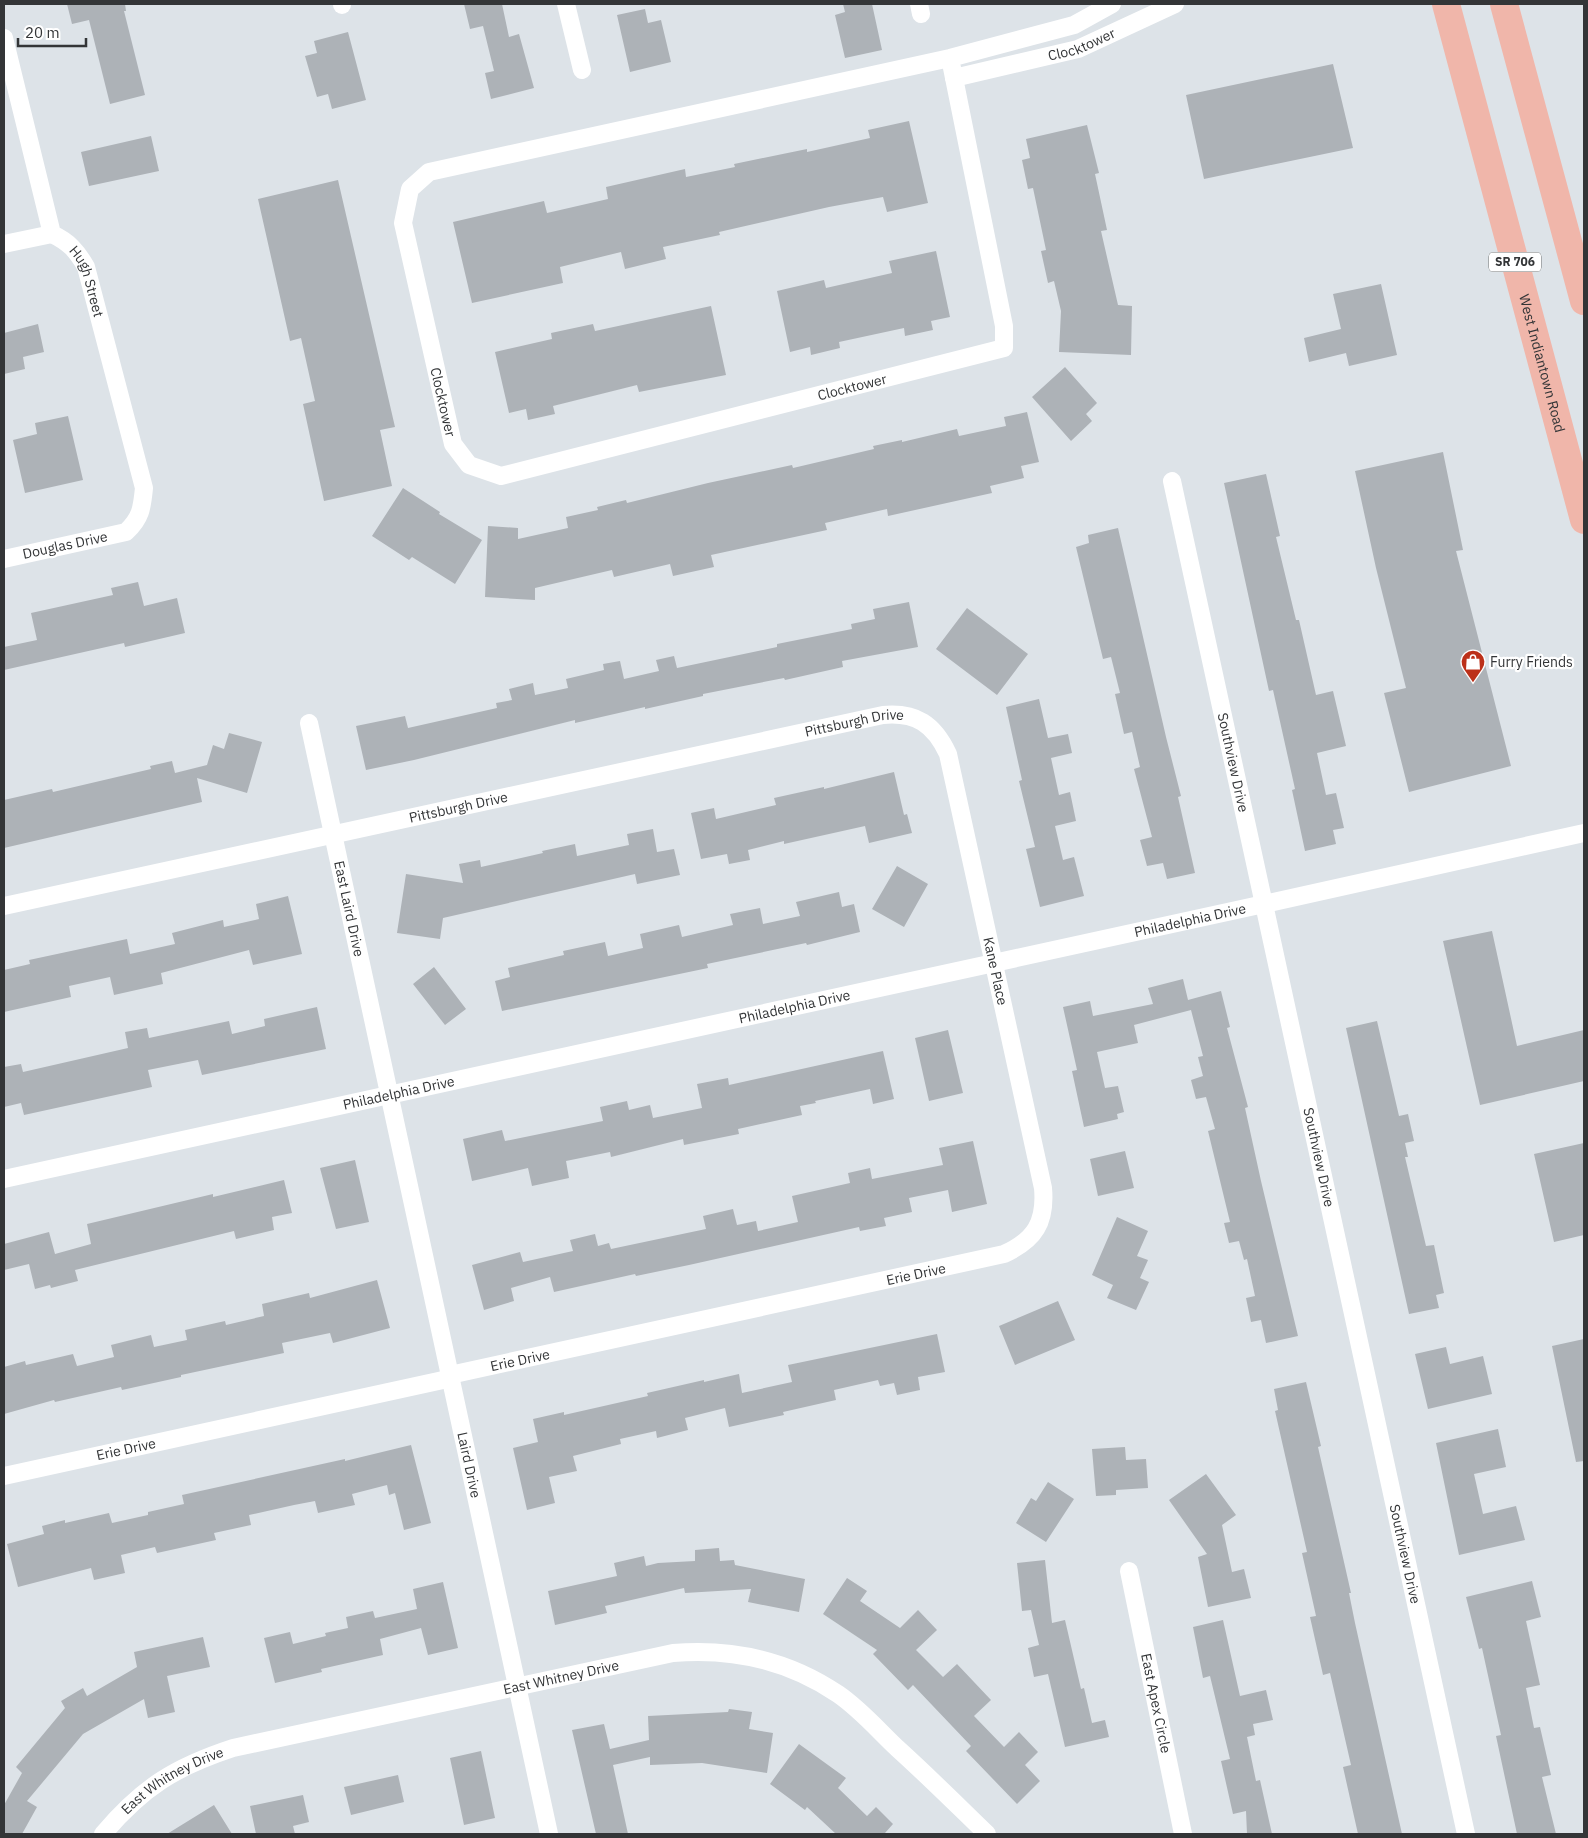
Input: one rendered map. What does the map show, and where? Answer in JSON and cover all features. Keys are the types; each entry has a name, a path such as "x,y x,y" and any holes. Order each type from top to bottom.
{"main road":[{"name":"West Indiantown Road","path":"1446,4 1584,520"},
{"path":"1504,4 1584,301"}],"street":[{"path":"566,4 582,70"},
{"name":"Clocktower","path":"950,58 1004,326 1004,348 501,476 469,465 453,444 403,223 410,189 429,172 950,58 1074,25 1112,4"},
{"name":"Clocktower","path":"954,78 1078,49 1175,4"},
{"path":"4,38 52,234 4,244"},
{"name":"Hugh Street","path":"52,234 66,240 78,251 86,267 144,488 142,506 137,522 126,532"},
{"name":"Southview Drive","path":"1172,480 1466,1834"},
{"name":"Douglas Drive","path":"4,559 126,532"},
{"name":"Pittsburgh Drive","path":"4,906 882,715 898,714 915,717"},
{"name":"Kane Place","path":"915,717 929,726 941,738 948,754 1043,1188 1044,1204 1041,1220 1032,1235"},
{"name":"East Laird Drive","path":"309,723 388,1095"},
{"name":"Philadelphia Drive","path":"4,1179 1584,833"},
{"name":"Laird Drive","path":"388,1095 549,1834"},
{"name":"Erie Drive","path":"4,1476 443,1380 450,1375 1004,1254 1020,1247 1032,1235"},
{"name":"East Apex Circle","path":"1129,1571 1182,1834"},
{"name":"East Whitney Drive","path":"103,1834 127,1807 154,1785 200,1759 233,1748 673,1653 725,1652 759,1658 801,1673 838,1695 872,1724 987,1834"}],"building":[{"path":"67,4 125,4 126,11 124,11 145,95 110,104 89,20 72,24"},
{"path":"464,4 502,4 509,37 519,34 534,88 491,99 485,73 494,71 483,26 470,29"},
{"path":"843,4 872,4 882,50 845,58 835,15 845,12"},
{"path":"645,9 648,23 661,20 671,62 630,72 617,15"},
{"path":"348,32 366,100 332,109 328,94 317,97 305,56 317,53 314,41"},
{"path":"1333,64 1353,148 1204,179 1186,95"},
{"path":"909,121 928,203 887,212 883,197 829,207 719,232 720,235 663,247 666,259 625,269 621,252 560,267 563,283 472,303 453,222 544,201 547,213 608,199 606,187 685,169 686,177 735,167 734,164 807,149 807,152 870,138 868,130"},
{"path":"1087,125 1099,173 1095,174 1107,230 1101,231 1118,305 1132,306 1131,355 1059,352 1061,311 1054,281 1048,283 1041,251 1046,250 1033,188 1028,189 1022,160 1030,158 1026,139"},
{"path":"151,136 159,171 89,186 81,152"},
{"path":"338,180 395,427 380,430 392,486 324,501 303,404 315,401 301,338 290,341 258,199"},
{"path":"936,251 950,317 931,321 933,330 905,336 904,328 839,342 840,348 811,355 810,347 790,352 777,291 824,280 826,288 892,273 889,261"},
{"path":"1381,284 1397,355 1349,366 1346,353 1309,362 1304,338 1341,329 1333,294"},
{"path":"711,306 726,375 639,392 637,385 553,406 555,414 528,420 526,409 509,413 495,352 552,339 551,333 593,324 595,331"},
{"path":"38,324 44,352 23,357 25,369 4,374 4,333"},
{"path":"1065,367 1097,403 1086,414 1092,421 1071,441 1032,397"},
{"path":"1027,412 1039,462 1021,466 1024,478 990,486 992,493 888,516 887,509 825,523 827,530 711,555 714,567 673,576 670,564 614,577 612,570 535,588 535,600 485,597 488,526 518,528 518,539 568,528 566,517 598,510 597,507 626,500 627,503 792,465 793,468 874,449 873,446 902,440 902,442 957,429 959,436 1006,426 1004,417"},
{"path":"68,416 83,480 25,493 13,440 37,434 35,423"},
{"path":"1443,452 1463,550 1456,551 1511,766 1409,792 1384,693 1406,688 1376,568 1355,471"},
{"path":"1266,474 1280,536 1276,537 1296,620 1299,620 1316,695 1333,691 1346,746 1317,753 1326,795 1336,793 1344,828 1333,830 1336,844 1305,851 1292,790 1295,789 1273,690 1269,691 1224,483"},
{"path":"403,488 440,512 439,514 482,540 455,584 412,557 409,560 372,536"},
{"path":"1118,528 1181,796 1178,797 1195,873 1167,879 1163,863 1147,866 1140,840 1152,837 1134,769 1140,767 1132,732 1124,734 1115,694 1120,693 1111,657 1103,659 1076,547 1089,543 1088,535"},
{"path":"138,582 144,606 177,598 185,633 125,647 124,643 4,670 4,647 37,640 31,613 113,595 111,588"},
{"path":"909,602 918,647 842,661 843,667 785,680 784,678 703,694 703,696 575,723 575,720 366,770 356,726 405,716 408,728 497,708 496,703 512,700 509,689 533,683 535,695 568,688 566,679 604,670 603,664 620,661 624,679 659,671 656,660 674,656 677,668 777,647 777,644 852,629 851,624 875,619 873,609"},
{"path":"967,608 1028,654 997,695 936,649"},
{"path":"1039,699 1048,738 1068,734 1072,753 1051,758 1059,795 1070,792 1076,821 1055,826 1063,860 1074,857 1084,896 1040,907 1026,849 1035,847 1019,781 1022,780 1006,707"},
{"path":"229,733 262,742 247,793 197,778 202,802 4,848 4,800 52,789 53,792 151,769 150,766 172,761 175,773 207,765 213,745 224,749"},
{"path":"894,772 904,815 907,814 912,833 869,843 865,826 784,844 784,841 748,850 750,860 729,864 727,854 701,859 691,813 714,808 716,819 776,805 774,798 824,787 824,789"},
{"path":"653,829 657,852 674,849 680,875 637,884 635,874 443,918 440,939 397,933 406,874 463,883 459,864 480,860 481,867 575,844 577,856 629,845 627,834"},
{"path":"897,866 928,884 904,927 872,909"},
{"path":"839,892 842,907 854,904 860,932 807,945 806,943 707,964 708,968 502,1011 495,981 510,977 508,968 564,955 563,951 605,942 608,956 643,948 640,934 679,925 682,937 733,925 730,914 760,908 763,924 800,916 796,902"},
{"path":"288,896 302,954 253,965 249,950 161,973 163,984 114,995 110,977 69,986 71,997 4,1012 4,970 30,964 29,960 127,939 130,954 175,944 172,933 223,920 224,927 259,919 256,904"},
{"path":"1492,931 1517,1046 1584,1030 1584,1081 1480,1105 1443,941"},
{"path":"434,967 466,1009 445,1025 413,984"},
{"path":"1183,979 1188,1000 1221,991 1230,1027 1227,1028 1248,1107 1245,1108 1261,1181 1298,1336 1266,1343 1261,1320 1251,1322 1246,1298 1255,1296 1247,1259 1244,1260 1239,1241 1229,1243 1224,1223 1230,1222 1208,1131 1215,1129 1206,1097 1196,1099 1191,1080 1203,1076 1198,1057 1203,1056 1191,1010 1134,1025 1138,1043 1097,1052 1105,1088 1118,1086 1124,1112 1117,1114 1118,1119 1084,1127 1072,1071 1077,1070 1063,1007 1090,1001 1093,1016 1153,1004 1148,988"},
{"path":"317,1007 326,1049 202,1075 198,1060 148,1070 152,1087 24,1115 21,1103 4,1107 4,1067 21,1064 23,1072 128,1048 125,1032 147,1028 149,1038 229,1021 232,1034 265,1026 264,1019"},
{"path":"1377,1021 1399,1116 1408,1114 1414,1141 1405,1143 1408,1157 1405,1157 1426,1246 1434,1245 1444,1293 1436,1295 1439,1308 1409,1314 1346,1028"},
{"path":"948,1030 963,1093 929,1101 915,1038"},
{"path":"883,1051 894,1099 873,1104 870,1089 815,1101 816,1103 800,1106 802,1115 738,1129 739,1134 684,1145 683,1139 611,1157 610,1152 566,1161 569,1178 532,1186 528,1168 472,1181 463,1139 502,1130 505,1141 603,1121 600,1107 627,1101 629,1110 650,1105 653,1118 702,1108 697,1084 728,1078 729,1085"},
{"path":"973,1141 987,1204 952,1212 948,1190 909,1198 912,1212 884,1218 886,1226 860,1231 859,1227 689,1265 636,1276 635,1274 554,1292 550,1277 511,1288 514,1301 484,1310 472,1265 520,1252 523,1262 573,1251 570,1240 595,1234 598,1246 609,1243 611,1249 706,1229 703,1216 733,1209 737,1225 756,1221 758,1231 798,1222 792,1196 850,1183 848,1173 870,1168 872,1179 943,1165 939,1148"},
{"path":"1584,1143 1584,1235 1554,1242 1534,1154"},
{"path":"1125,1151 1134,1188 1098,1196 1090,1159"},
{"path":"355,1160 369,1222 336,1229 320,1168"},
{"path":"284,1180 292,1213 272,1217 274,1230 236,1239 234,1231 75,1270 78,1281 51,1288 50,1285 35,1289 29,1264 4,1270 4,1244 49,1232 55,1254 91,1244 87,1224 213,1194 213,1197"},
{"path":"1117,1217 1148,1231 1137,1256 1148,1260 1140,1278 1149,1282 1136,1310 1107,1298 1113,1285 1092,1275"},
{"path":"377,1280 390,1328 333,1343 330,1333 282,1343 284,1353 122,1390 121,1387 55,1402 54,1400 4,1414 4,1367 25,1361 26,1365 73,1354 77,1366 114,1357 111,1345 151,1335 154,1347 187,1340 185,1330 225,1321 226,1325 264,1316 262,1304 309,1293 310,1298"},
{"path":"1058,1301 1075,1340 1015,1365 999,1326"},
{"path":"937,1334 945,1372 918,1377 920,1390 897,1395 894,1383 880,1386 878,1380 834,1390 836,1400 783,1412 784,1415 729,1427 725,1408 685,1418 688,1430 657,1438 656,1431 620,1439 621,1444 573,1456 577,1471 549,1477 555,1503 527,1510 513,1448 538,1442 533,1419 564,1412 564,1415 648,1396 647,1393 739,1374 742,1393 792,1382 788,1365"},
{"path":"1584,1339 1584,1461 1576,1462 1552,1346"},
{"path":"1446,1347 1450,1364 1483,1356 1492,1394 1428,1409 1415,1354"},
{"path":"1306,1382 1321,1446 1318,1447 1351,1593 1349,1593 1355,1623 1402,1834 1358,1834 1343,1767 1351,1765 1330,1673 1323,1675 1310,1617 1316,1616 1302,1553 1307,1552 1275,1411 1278,1410 1274,1389"},
{"path":"1498,1429 1506,1467 1474,1474 1483,1514 1516,1506 1525,1540 1459,1555 1436,1443"},
{"path":"411,1445 431,1523 404,1530 395,1493 389,1495 387,1485 352,1494 355,1505 318,1513 315,1501 294,1505 249,1515 251,1525 214,1533 216,1540 157,1553 155,1547 121,1555 125,1573 94,1580 91,1568 18,1587 7,1544 44,1534 42,1526 65,1520 65,1523 109,1513 112,1523 184,1504 182,1495 345,1459 345,1461"},
{"path":"1125,1447 1126,1460 1146,1459 1148,1488 1116,1490 1116,1495 1096,1496 1092,1449"},
{"path":"1206,1474 1236,1515 1222,1525 1232,1572 1244,1569 1251,1598 1208,1607 1198,1557 1207,1554 1169,1500"},
{"path":"1048,1482 1074,1499 1046,1542 1016,1523 1031,1498 1036,1501"},
{"path":"719,1548 720,1561 734,1560 735,1565 805,1579 799,1612 748,1602 751,1589 685,1593 684,1588 605,1606 607,1613 555,1625 548,1591 617,1576 614,1563 644,1556 646,1566 658,1563 695,1561 695,1550"},
{"path":"1045,1560 1052,1623 1065,1620 1081,1689 1084,1688 1092,1723 1105,1720 1109,1737 1065,1747 1048,1674 1034,1677 1028,1648 1039,1645 1031,1610 1022,1611 1017,1563"},
{"path":"847,1578 867,1591 860,1601 900,1628 918,1610 937,1630 916,1650 943,1677 957,1664 991,1700 974,1716 1004,1747 1019,1732 1038,1752 1025,1765 1040,1781 1017,1804 966,1751 971,1746 913,1685 908,1690 873,1654 877,1650 823,1614"},
{"path":"1532,1581 1541,1617 1526,1621 1540,1685 1526,1688 1534,1728 1540,1727 1551,1775 1542,1777 1556,1834 1517,1834 1496,1736 1501,1735 1482,1648 1479,1649 1466,1597"},
{"path":"443,1582 458,1648 428,1655 421,1628 380,1639 383,1655 321,1669 322,1672 275,1683 264,1638 290,1632 293,1644 326,1636 325,1633 348,1628 346,1617 373,1611 375,1618 417,1609 413,1589"},
{"path":"1223,1620 1240,1696 1266,1690 1273,1720 1253,1724 1255,1735 1247,1737 1256,1781 1260,1780 1272,1834 1247,1834 1246,1811 1233,1814 1221,1761 1230,1759 1210,1676 1203,1678 1193,1627"},
{"path":"203,1637 210,1667 167,1676 175,1712 148,1718 144,1699 83,1734 27,1801 37,1807 22,1834 4,1834 4,1805 22,1773 16,1767 65,1708 61,1701 83,1688 87,1696 137,1667 134,1652"},
{"path":"729,1709 752,1712 749,1729 773,1733 767,1773 702,1763 650,1765 650,1757 613,1765 628,1834 596,1834 572,1730 604,1724 610,1749 649,1740 648,1716 728,1712"},
{"path":"799,1744 846,1778 838,1788 867,1816 876,1807 893,1824 886,1834 836,1834 807,1807 805,1810 770,1784"},
{"path":"481,1751 495,1818 464,1825 450,1758"},
{"path":"398,1775 404,1802 351,1815 344,1787"},
{"path":"303,1795 309,1822 293,1826 295,1834 256,1834 250,1806"},
{"path":"214,1805 232,1834 167,1834"}],"place":[{"name":"Furry Friends","path":"1473,683"}]}
